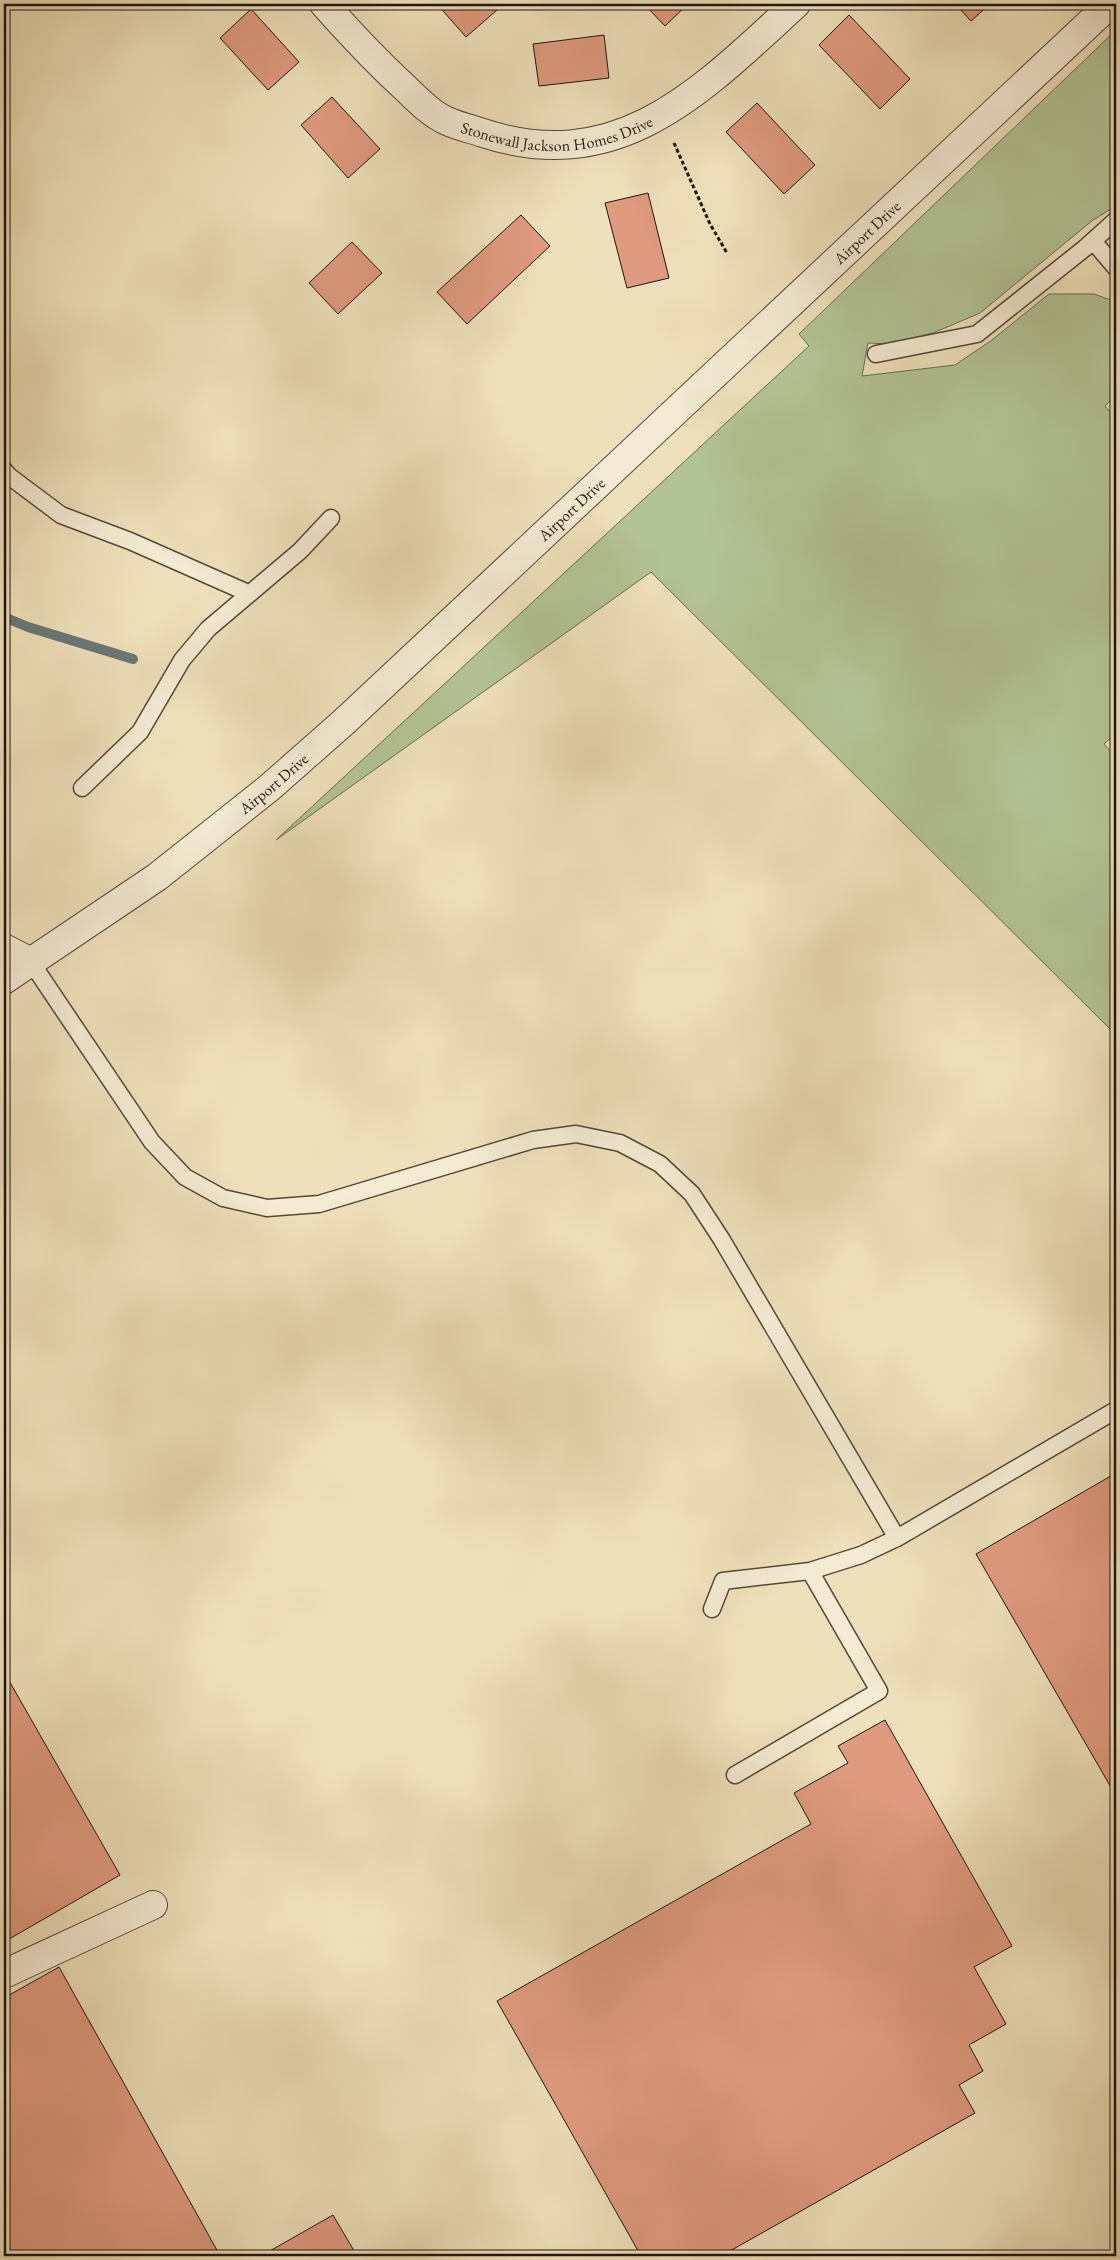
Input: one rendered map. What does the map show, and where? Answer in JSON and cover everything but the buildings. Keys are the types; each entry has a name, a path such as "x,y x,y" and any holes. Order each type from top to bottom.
{"street":[{"name":"Stonewall Jackson Homes Drive","path":"324,4 371,56 418,100 446,121 510,142 553,145 584,143 612,136 640,126 672,109 738,57 796,4"},
{"name":"Airport Drive","path":"4,980 157,878 269,788 345,721 1110,4"},
{"path":"4,948 31,962"},
{"path":"4,1974 153,1905"}],"lane":[{"path":"876,354 977,334 1116,220"},
{"path":"1092,241 1116,268"},
{"path":"4,470 9,476 61,515 130,541 248,593"},
{"path":"82,788 140,732 182,660 208,630 248,593 300,551 331,518"},
{"path":"31,962 152,1142 185,1177 223,1198 267,1208 319,1204 533,1140 576,1134 620,1143 660,1164 692,1194 722,1240 896,1538"},
{"path":"712,1609 723,1581 810,1571 861,1555 896,1538 1116,1410"},
{"path":"735,1775 879,1691 810,1571"}],"path":[{"path":"671,137 710,224 727,253"}],"green space":[{"path":"1116,30 1116,206 1093,220 980,313 933,333 889,344 868,343 862,376 955,365 992,340 1049,294 1094,294 1116,302 1116,395 1105,406 1116,419 1116,733 1104,744 1116,758 1116,1035 651,572 276,840 809,346 799,334"}],"waterway":[{"path":"4,617 28,627 133,659"}]}
